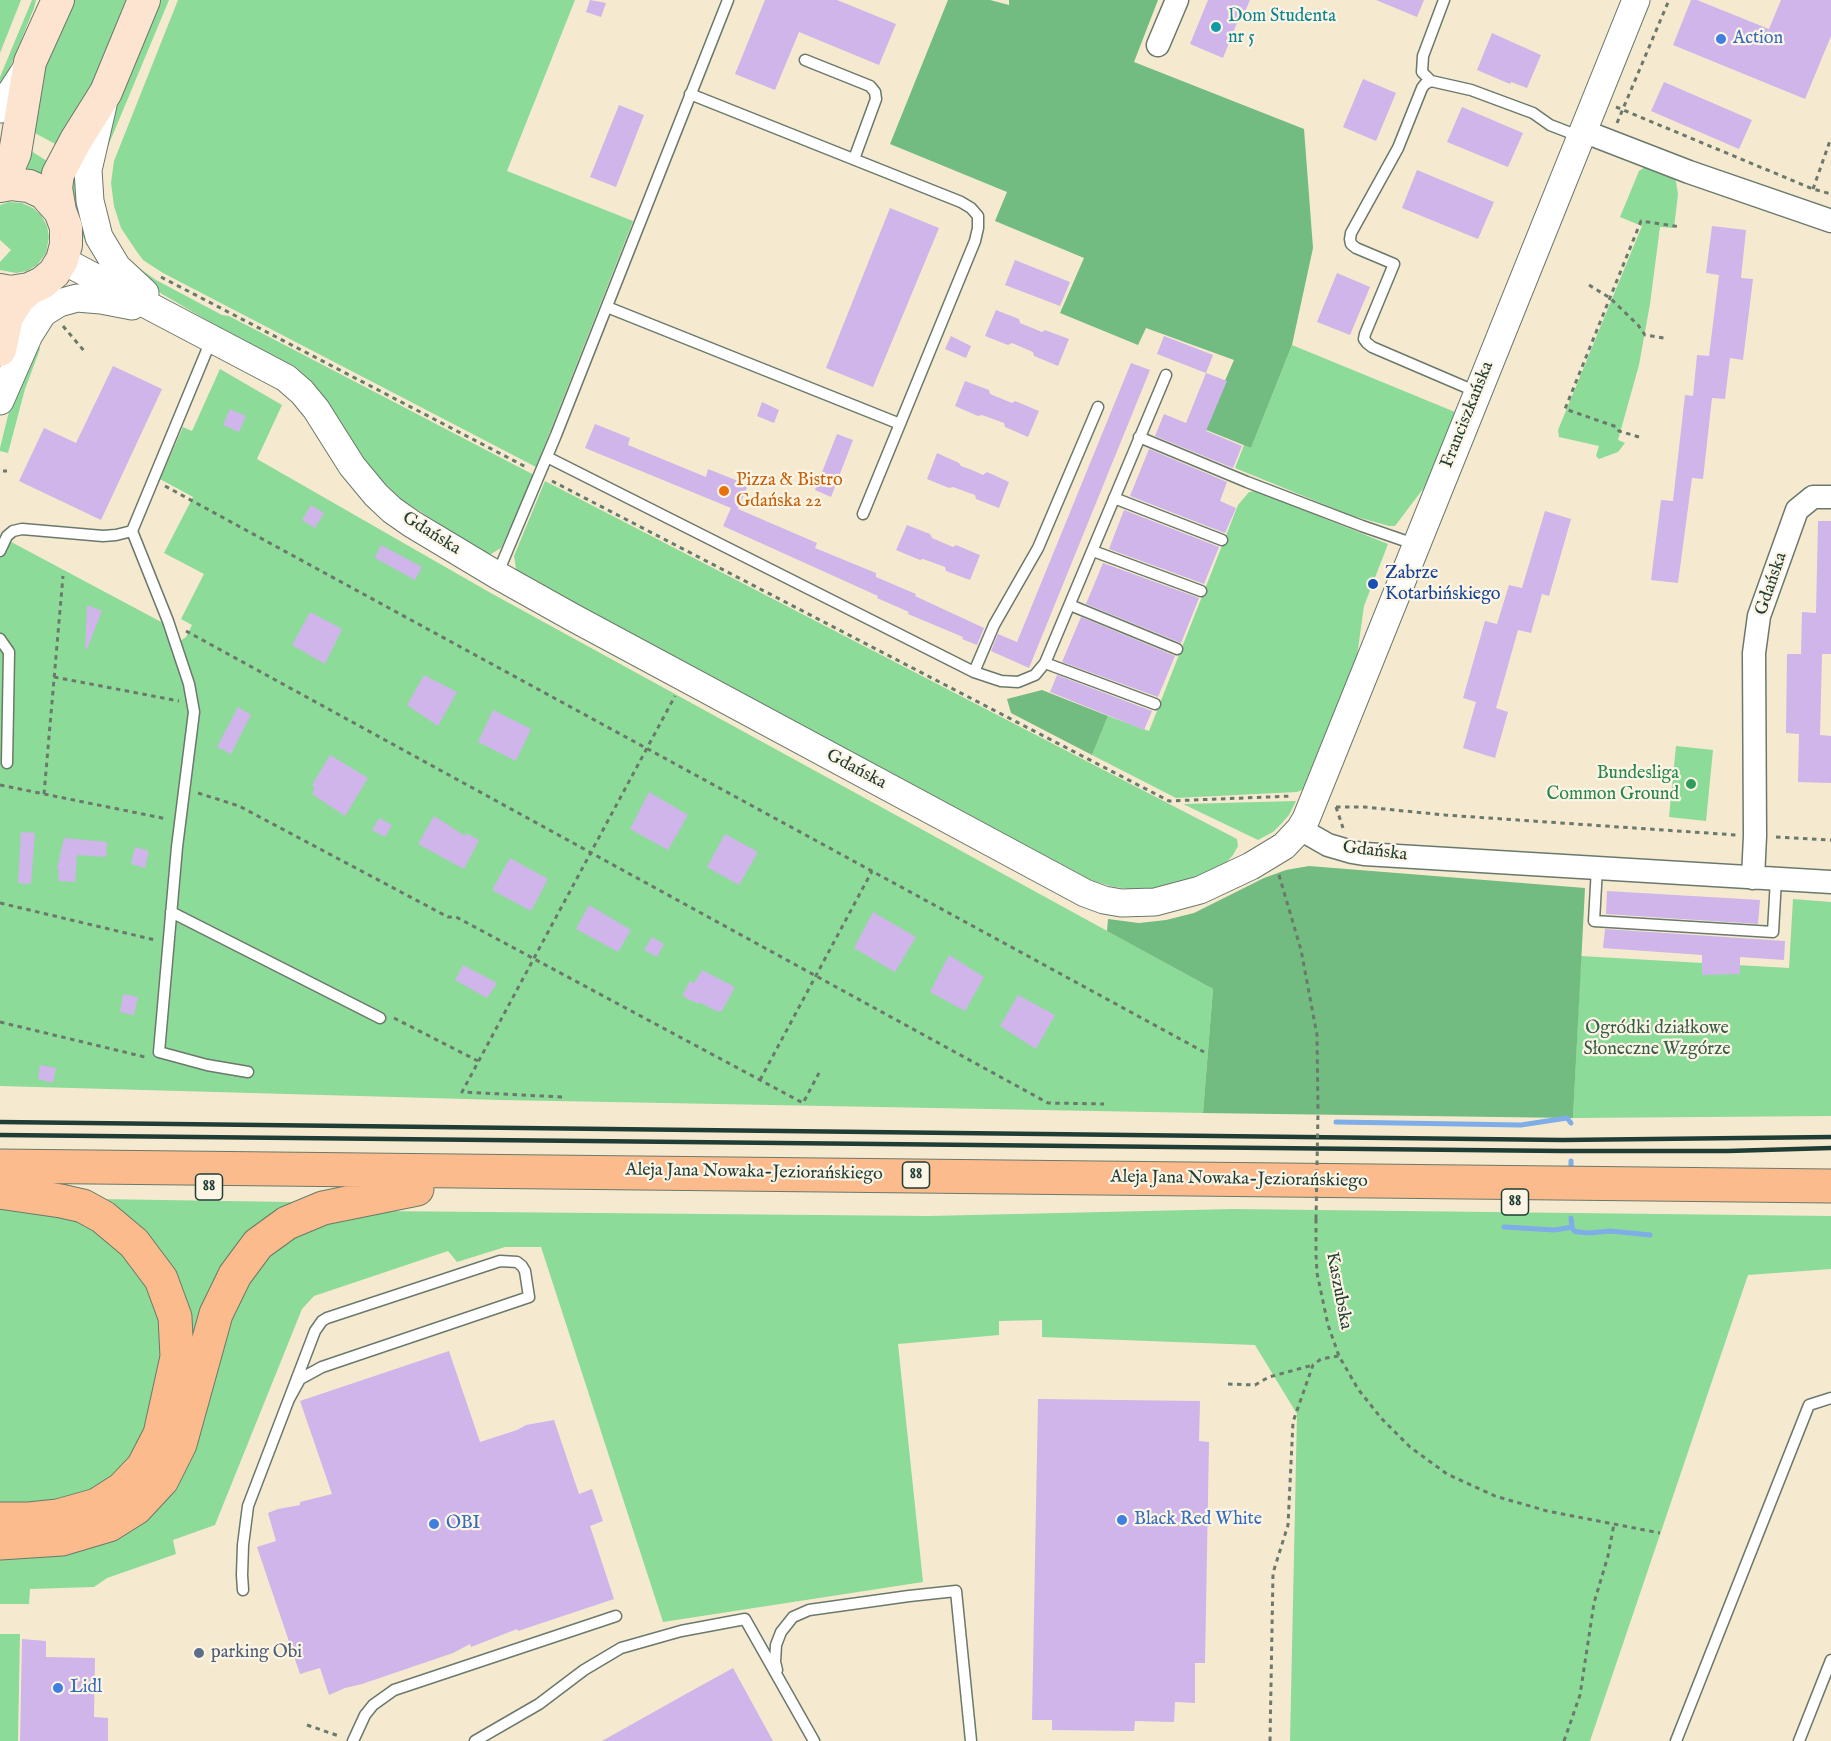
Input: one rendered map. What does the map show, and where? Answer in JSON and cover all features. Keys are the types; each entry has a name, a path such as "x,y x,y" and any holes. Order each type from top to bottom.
{"main road":[{"path":"0,350 7,317 19,298 14,290 42,283 54,273 62,260 66,245 66,227 60,211 56,188 58,174 106,92 144,0"},
{"path":"0,184 15,153 30,62 50,12"},
{"path":"0,184 28,186 44,193 60,211"},
{"name":"Aleja Jana Nowaka-Jeziorańskiego","path":"0,1166 1831,1186"},
{"name":"Aleja Jana Nowaka-Jeziorańskiego","path":"0,1185 1831,1205"},
{"path":"0,1543 62,1539 109,1525 136,1509 162,1480 180,1444 216,1314 235,1275 258,1244 287,1223 323,1208 417,1189"},
{"path":"0,1192 83,1206 103,1217 135,1243 161,1279 175,1317 177,1357 160,1434 143,1467 122,1489 97,1505 58,1516 0,1519"}],"street":[{"path":"1158,45 1177,0"},
{"name":"Franciszkańska","path":"1300,830 1597,98 1631,2"},
{"path":"0,109 30,62"},
{"path":"106,92 88,170 90,201 99,237 117,267 168,314"},
{"path":"1582,134 1831,221"},
{"name":"Gdańska","path":"62,260 274,370 295,384 316,409 363,481 392,510 412,524 497,575 685,678 1051,876 1104,900 1139,904 1173,899 1200,890 1273,853 1284,846 1300,830 1328,845 1352,852 1831,882"},
{"path":"0,401 29,335 43,314 59,303 77,298 101,300 168,314"},
{"name":"Gdańska","path":"1753,878 1755,836 1754,653 1760,616 1797,510 1813,497 1831,497"}],"lane":[{"path":"497,575 548,457 728,0"},
{"path":"1444,0 1423,56 1422,72 1431,81 1471,90 1533,113 1550,125 1582,134"},
{"path":"805,60 870,86 875,92 876,99 854,159"},
{"path":"1431,81 1422,88 1398,148 1351,233 1351,244 1356,248 1394,264 1364,339 1372,347 1477,393"},
{"path":"690,94 961,202 978,216 975,241 863,514"},
{"path":"606,307 900,424"},
{"path":"213,338 132,531 168,621 189,684 193,704 193,727 180,821 159,1052 207,1065 248,1072"},
{"path":"548,457 974,672 1001,681 1018,682 1035,675 1045,663 1166,375"},
{"path":"974,672 994,625 1038,548 1098,407"},
{"path":"1139,437 1247,482 1417,545"},
{"path":"1114,498 1222,540"},
{"path":"0,552 7,536 13,531 22,529 103,536 116,536 132,531"},
{"path":"1093,550 1201,591"},
{"path":"1070,605 1177,649"},
{"path":"0,639 9,651 7,763"},
{"path":"1045,663 1155,704"},
{"path":"1597,868 1594,921 1642,924 1773,932 1776,879"},
{"path":"171,912 380,1018"},
{"path":"243,1590 243,1545 249,1506 289,1399 315,1331 322,1321 500,1261 517,1262 525,1271 529,1297 322,1366 300,1380 289,1399"},
{"path":"1676,1741 1809,1406 1831,1398"},
{"path":"779,1680 775,1662 776,1645 780,1632 793,1617 809,1610 956,1591 971,1741"},
{"path":"353,1741 365,1715 393,1690 616,1616"},
{"path":"475,1741 539,1704 584,1670 621,1648 681,1631 745,1619 814,1741"},
{"path":"1799,1741 1831,1660"}],"path":[{"path":"1609,142 1669,0"},
{"path":"1597,98 1813,189 1831,194"},
{"path":"1813,189 1831,138"},
{"path":"1639,437 1565,409 1641,221 1681,227"},
{"path":"160,276 1169,801 1298,796 1325,807 1364,807 1445,815 1831,840"},
{"path":"1589,285 1610,298 1645,335 1664,338"},
{"path":"61,325 86,352"},
{"path":"153,479 1204,1052"},
{"path":"44,794 63,576"},
{"path":"168,621 1048,1103 1104,1104"},
{"path":"54,677 193,704"},
{"path":"562,1097 462,1092 685,678"},
{"path":"0,785 180,821"},
{"path":"184,792 205,794 239,806 448,917 456,917 802,1103 820,1071"},
{"name":"Kaszubska","path":"1273,853 1301,950 1317,1035 1317,1273 1328,1325 1339,1356 1358,1389 1380,1418 1410,1447 1447,1474 1495,1496 1547,1511 1660,1533"},
{"path":"760,1080 872,871"},
{"path":"0,903 169,944"},
{"path":"380,1018 388,1015 478,1061"},
{"path":"0,1022 152,1058 159,1052"},
{"path":"1228,1384 1255,1385 1269,1377 1313,1365 1321,1359 1339,1356"},
{"path":"1270,1741 1272,1573 1288,1525 1293,1422 1313,1365"},
{"path":"1564,1741 1580,1695 1594,1603 1608,1556 1614,1524"},
{"path":"307,1725 339,1736"}],"green space":[{"path":"0,0 21,0 0,53"},
{"path":"32,0 36,0 34,8 0,92 0,77"},
{"path":"75,0 127,0 95,80 59,146 31,131 38,93 49,57"},
{"path":"159,0 169,0 106,151 114,112"},
{"path":"178,0 575,0 507,171 633,221 536,467 163,273 143,260 121,228 114,206 111,183 114,161"},
{"path":"948,0 990,0 1009,5 1009,0 1158,0 1134,62 1304,129 1313,248 1292,345 1251,448 1204,429 1234,360 1146,328 1138,345 1060,313 1084,258 995,221 1007,192 890,144"},
{"path":"28,149 50,163 46,175 23,168"},
{"path":"1653,166 1675,178 1678,194 1674,228 1660,227 1639,365 1618,440 1625,443 1618,452 1599,459 1596,456 1599,446 1559,437 1558,430 1642,226 1620,217 1639,171"},
{"path":"72,174 81,178 99,258 87,245 81,232 71,200"},
{"path":"9,202 22,203 41,215 47,226 49,237 46,253 37,265 27,271 16,273 0,270 0,262 11,250 0,240 0,205"},
{"path":"132,263 156,280 222,315 229,316 534,475 501,548 491,554 484,553 398,497 369,467 329,404 297,368 229,333 162,294 145,281"},
{"path":"33,342 40,349 25,389 8,453 0,451 16,383"},
{"path":"1292,345 1455,412 1426,485 1395,526 1350,515 1235,468 1244,445 1251,448"},
{"path":"220,369 282,405 257,459 489,592 1213,989 1203,1113 502,1100 0,1086 0,536 165,624 180,641 186,637 192,625 181,619 204,574 164,553 193,497 160,479 183,427 192,431"},
{"path":"545,481 1237,839 1238,846 1226,863 1211,871 1161,888 1139,890 1114,887 1093,881 529,579 516,569 514,556"},
{"path":"1256,491 1388,544 1364,606 1357,656 1302,790 1176,798 1092,755 1108,716 1149,731 1238,505 1249,492"},
{"path":"1042,690 1108,716 1092,755 1011,713 1007,699"},
{"name":"Bundesliga Common Ground","path":"1676,746 1713,750 1706,821 1669,817"},
{"path":"1296,801 1281,824 1273,832 1258,840 1183,804"},
{"path":"1309,866 1585,888 1573,1118 1203,1113 1213,989 1107,931 1108,919 1139,923 1166,920 1194,913 1264,878 1286,870"},
{"name":"Ogródki działkowe Słoneczne Wzgórze","path":"1793,899 1831,902 1831,1116 1573,1118 1581,956 1789,968"},
{"path":"97,1199 294,1203 283,1214 177,1430 106,1511 185,1342"},
{"path":"0,1205 54,1207 114,1237 167,1313 157,1417 107,1490 0,1511"},
{"path":"1233,1209 1831,1216 1831,1269 1748,1275 1590,1741 1290,1741 1297,1414 1255,1345 1042,1337 1042,1320 999,1321 999,1335 898,1344 923,1582 663,1622 541,1247 505,1247 457,1262 448,1251 314,1296 302,1309 215,1525 173,1540 176,1554 107,1578 94,1587 30,1589 29,1604 0,1604 0,1550 97,1539 221,1322 283,1233 376,1211 929,1216"},
{"path":"0,1634 20,1634 18,1741 0,1741"}],"building":[{"path":"590,0 606,3 601,17 586,12"},
{"path":"765,0 837,0 896,24 879,65 799,32 775,90 735,74"},
{"name":"Dom Studenta nr 5","path":"1208,0 1250,0 1242,19 1239,18 1223,58 1190,44"},
{"path":"1376,0 1424,0 1417,17"},
{"path":"1691,0 1697,0 1769,29 1781,0 1831,0 1831,36 1805,99 1673,45"},
{"path":"1492,33 1541,55 1527,88 1511,82 1510,84 1477,70"},
{"path":"1363,79 1396,93 1376,141 1343,127"},
{"path":"1664,82 1752,120 1739,149 1651,111"},
{"path":"619,105 644,115 616,187 590,177"},
{"path":"1462,107 1523,133 1508,167 1447,142"},
{"path":"1417,170 1494,202 1478,239 1402,208"},
{"path":"890,208 939,228 873,387 826,368"},
{"path":"1712,226 1746,230 1741,278 1753,279 1743,360 1730,358 1725,399 1712,398 1703,479 1692,478 1678,583 1651,580 1661,500 1673,501 1685,395 1693,396 1697,355 1709,356 1719,275 1706,273"},
{"path":"1015,260 1070,282 1060,306 1005,285"},
{"path":"1337,273 1370,287 1350,335 1317,322"},
{"path":"996,310 1019,319 1020,323 1042,332 1045,330 1069,339 1058,366 1012,343 1008,345 985,336"},
{"path":"951,336 971,346 966,358 945,349"},
{"path":"1164,336 1213,355 1206,373 1157,354"},
{"path":"1131,363 1150,370 1029,668 991,651 998,634 1017,642"},
{"path":"113,366 162,389 101,520 19,481 44,428 76,443"},
{"path":"1206,373 1227,381 1206,431 1242,446 1233,468 1155,436 1164,414 1186,423"},
{"path":"965,381 989,390 990,394 1012,403 1015,401 1039,411 1028,437 1005,427 1004,423 982,415 978,416 955,406"},
{"path":"762,402 779,410 774,423 757,416"},
{"path":"230,409 246,416 239,432 223,425"},
{"path":"595,424 630,438 628,445 706,477 708,469 748,485 738,509 817,543 815,548 876,573 876,577 984,628 977,645 908,614 909,612 877,598 878,596 723,526 731,508 585,448"},
{"path":"837,434 853,440 831,497 815,490"},
{"path":"1149,449 1227,482 1220,501 1236,508 1225,533 1130,496"},
{"path":"937,453 983,475 987,472 1009,482 999,508 976,499 975,495 927,479"},
{"path":"311,505 324,513 315,528 302,520"},
{"path":"1124,510 1219,547 1204,584 1109,549"},
{"path":"1545,511 1571,519 1549,596 1542,594 1531,633 1518,630 1496,708 1508,712 1495,758 1463,748 1476,702 1463,698 1485,621 1497,624 1509,585 1522,588"},
{"path":"1818,521 1831,521 1831,654 1822,654 1820,735 1831,736 1831,783 1798,782 1799,734 1786,733 1787,654 1801,654 1802,612 1816,613"},
{"path":"907,525 930,534 932,538 953,547 956,545 980,555 970,580 946,571 945,567 896,550"},
{"path":"381,545 422,567 415,580 375,558"},
{"path":"1103,563 1199,598 1181,643 1086,604"},
{"path":"87,605 102,611 87,649 85,649"},
{"path":"310,612 342,629 325,664 292,645"},
{"path":"1081,617 1175,656 1158,697 1062,662"},
{"path":"424,675 457,692 438,726 407,705"},
{"path":"1057,675 1152,711 1144,730 1050,692"},
{"path":"238,707 251,715 231,754 217,747"},
{"path":"493,710 531,729 516,761 478,742"},
{"path":"330,755 368,778 345,816 312,794 315,788 312,786"},
{"path":"649,792 688,815 668,850 630,829"},
{"path":"434,816 465,836 466,833 479,840 464,869 418,844"},
{"path":"379,818 392,825 385,837 372,830"},
{"path":"21,832 35,833 31,884 18,883"},
{"path":"725,834 758,852 739,885 707,867"},
{"path":"64,838 107,842 106,857 77,855 75,882 58,881 59,869 57,869"},
{"path":"135,847 149,851 145,868 131,864"},
{"path":"510,858 548,879 531,911 492,890"},
{"path":"1607,891 1760,900 1758,924 1606,914"},
{"path":"589,905 631,930 618,952 576,929"},
{"path":"873,912 916,937 895,972 854,948"},
{"path":"1605,929 1785,941 1784,960 1740,957 1740,974 1702,975 1702,955 1603,948"},
{"path":"652,937 664,944 657,957 644,950"},
{"path":"949,955 984,977 965,1011 930,992"},
{"path":"463,965 497,983 487,998 455,980"},
{"path":"702,970 735,987 722,1011 716,1011 682,996 690,981 694,983"},
{"path":"123,994 138,997 134,1015 120,1012"},
{"path":"1018,995 1055,1015 1036,1049 1000,1026"},
{"path":"40,1065 56,1068 53,1083 38,1079"},
{"name":"OBI","path":"449,1351 480,1442 526,1425 554,1420 579,1494 592,1489 603,1521 590,1526 614,1599 518,1631 517,1629 471,1647 470,1644 453,1653 329,1695 320,1668 300,1674 257,1547 276,1541 268,1513 332,1494 300,1401"},
{"name":"Black Red White","path":"1038,1399 1200,1401 1199,1441 1209,1442 1205,1663 1195,1663 1195,1703 1175,1702 1174,1722 1135,1721 1134,1731 1052,1730 1052,1720 1032,1720"},
{"name":"Lidl","path":"22,1639 46,1641 46,1657 95,1658 94,1717 108,1718 108,1741 20,1741"},
{"path":"733,1668 773,1741 602,1741 684,1695"}],"waterway":[{"path":"1336,1122 1521,1125 1567,1118 1571,1123"},
{"path":"1571,1161 1571,1169"},
{"path":"1571,1218 1572,1227"},
{"path":"1504,1227 1555,1230 1572,1227 1578,1232 1610,1231 1650,1235"}],"railway":[{"path":"0,1122 1563,1140 1831,1137"},
{"path":"0,1135 1562,1151 1728,1151 1831,1148"}],"place":[{"name":"Dom Studenta nr 5","path":"1216,27"},
{"name":"Action","path":"1721,39"},
{"name":"Pizza & Bistro Gdańska 22","path":"724,491"},
{"name":"Zabrze Kotarbińskiego","path":"1373,584"},
{"name":"Bundesliga Common Ground","path":"1691,784"},
{"name":"Black Red White","path":"1122,1520"},
{"name":"OBI","path":"434,1524"},
{"name":"parking Obi","path":"199,1653"},
{"name":"Lidl","path":"58,1688"}]}
